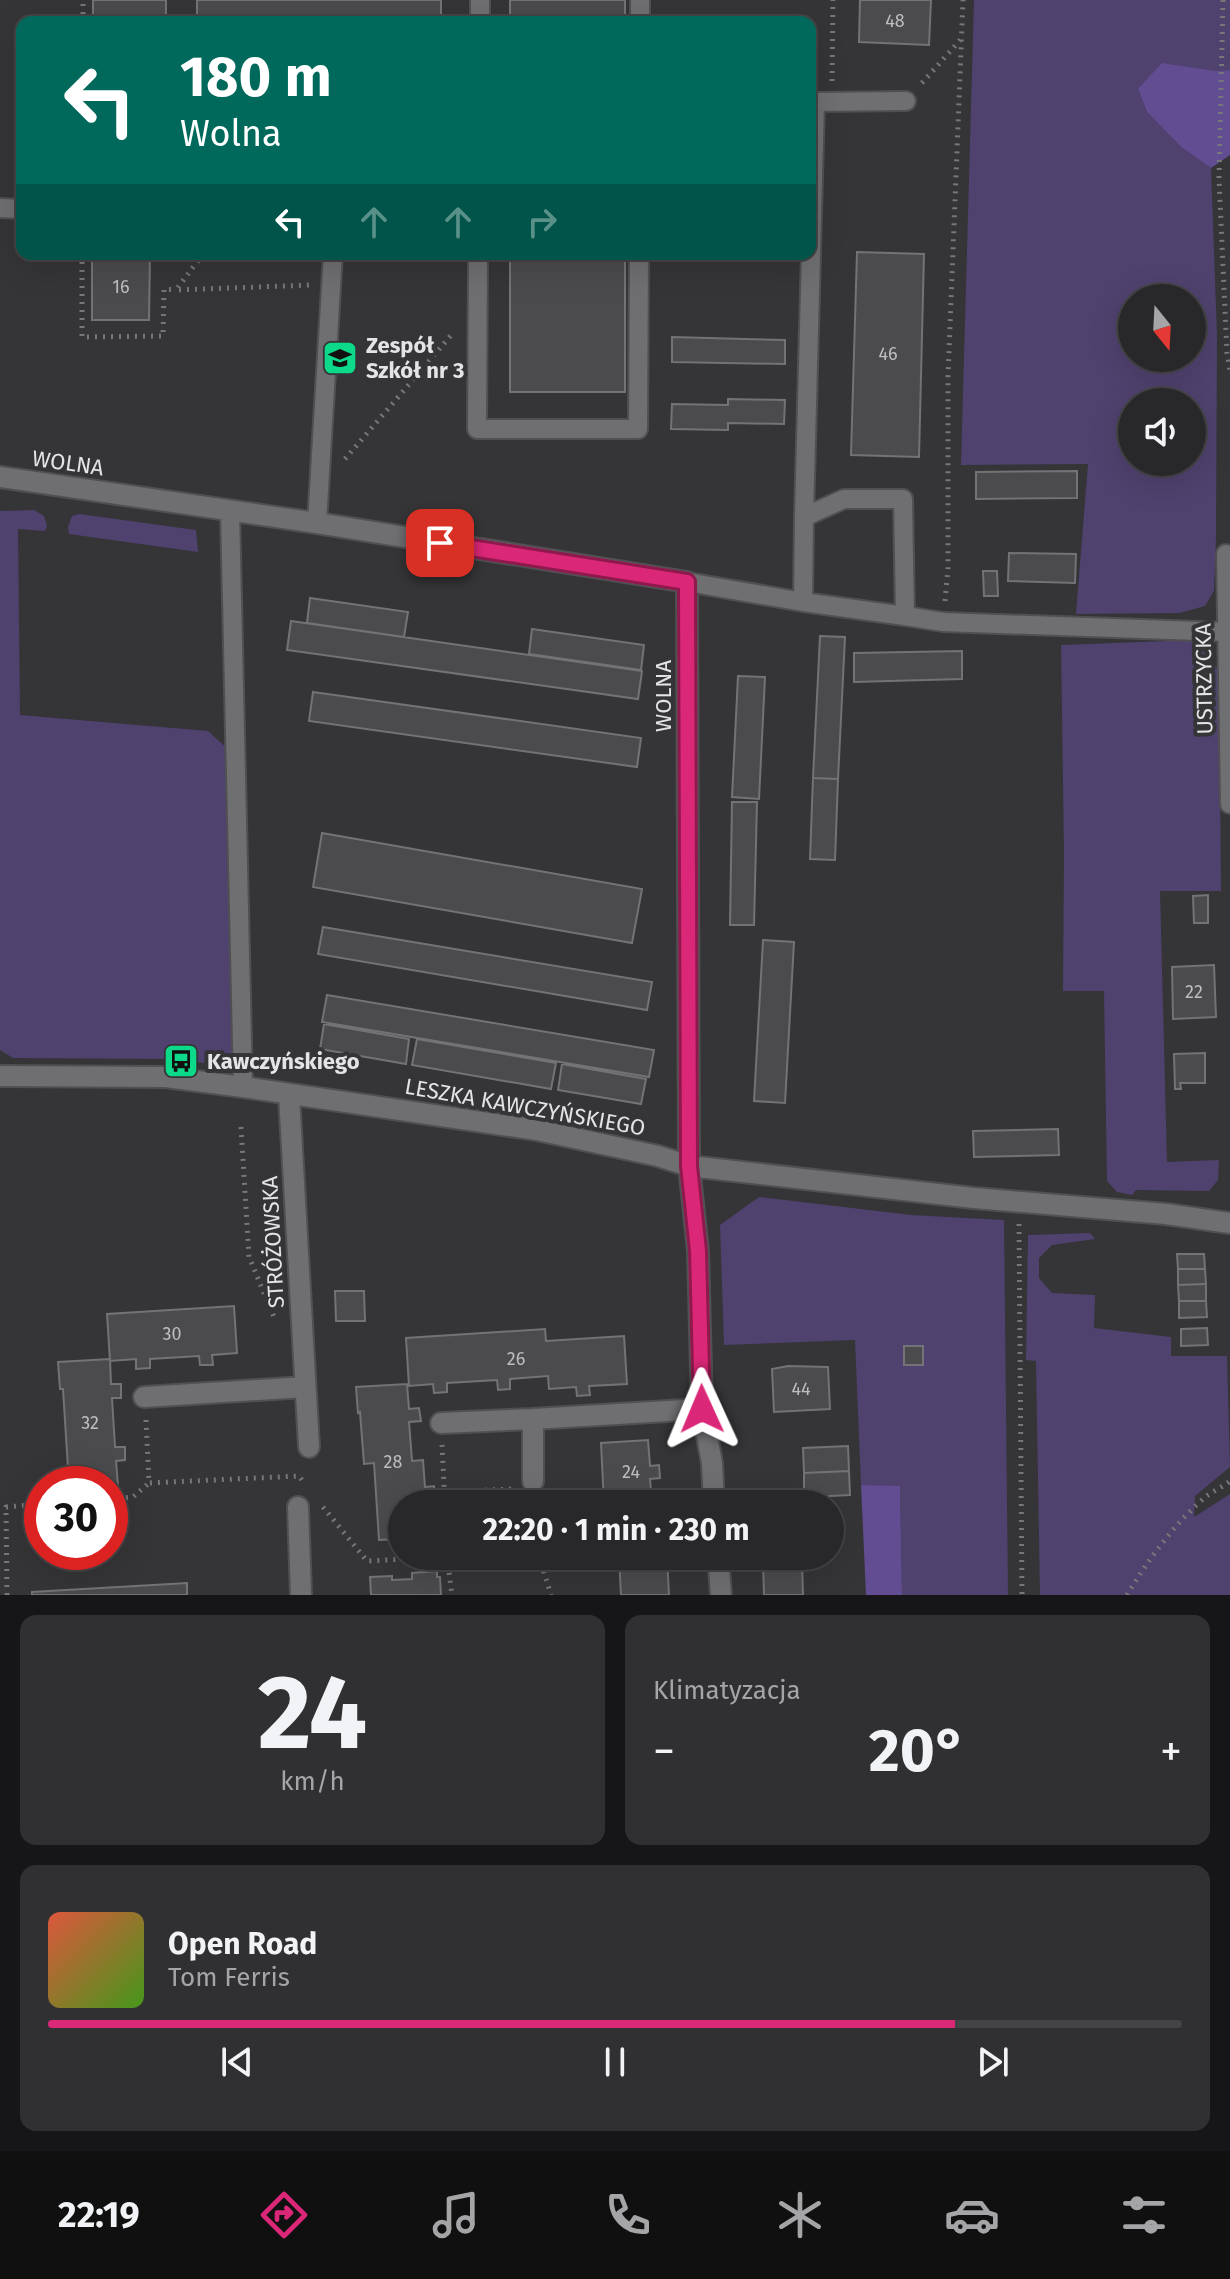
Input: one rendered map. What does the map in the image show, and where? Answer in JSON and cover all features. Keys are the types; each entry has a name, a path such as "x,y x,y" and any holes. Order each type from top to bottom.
{"street":[{"name":"WOLNA","path":"0,477 317,523 687,582 689,1166 698,1251 702,1409 712,1463 713,1490"},
{"name":"LESZKA KAWCZYŃSKIEGO","path":"0,1076 166,1077 537,1130 658,1156 689,1166 1230,1223"},
{"name":"STRÓŻOWSKA","path":"289,1095 309,1447"},
{"path":"144,1397 305,1387"},
{"path":"441,1423 702,1409"},
{"path":"525,1485 533,1419"},
{"path":"301,1595 308,1503"},
{"path":"719,1570 721,1595"}],"lane":[{"path":"816,102 906,101"},
{"path":"317,523 333,260"},
{"path":"478,260 477,429 638,429 639,260"},
{"path":"803,602 811,260"},
{"path":"804,517 844,499 903,499 905,616"},
{"path":"230,511 243,1087"},
{"name":"USTRZYCKA","path":"1226,554 1230,804"},
{"path":"687,582 943,622 1227,632"}],"path":[{"path":"832,102 833,0"},
{"path":"943,622 948,568 948,377 963,0"},
{"path":"1223,0 1219,178 1230,370"},
{"path":"906,101 961,39"},
{"path":"82,260 82,337 163,336 164,289 331,284"},
{"path":"176,290 198,260"},
{"path":"319,489 477,305"},
{"path":"241,1127 249,1257 278,1326"},
{"path":"1019,1201 1022,1595"},
{"path":"144,1397 149,1483"},
{"path":"441,1423 445,1490"},
{"path":"128,1497 133,1497 149,1483 299,1476 307,1487"},
{"path":"1127,1595 1176,1527 1209,1495 1230,1481"},
{"path":"468,1490 525,1485"},
{"path":"308,1503 367,1561 388,1560"},
{"path":"7,1595 6,1507 24,1506"},
{"path":"449,1570 452,1595"},
{"path":"543,1570 551,1595"}],"shaded area":[{"path":"974,0 1230,0 1230,70 1138,89 1147,112 1181,147 1211,168 1217,335 1216,537 1214,591 1205,606 1180,613 1076,614 1088,464 961,465"},
{"path":"1162,63 1214,71 1230,70 1230,155 1211,168 1181,147 1147,112 1138,89"},
{"path":"34,510 44,516 45,531 18,529 20,715 208,731 230,751 233,1055 221,1065 195,1062 196,1052 172,1051 170,1059 13,1058 0,1050 0,511"},
{"path":"79,514 196,530 198,552 69,534 72,516"},
{"path":"1194,640 1219,670 1221,891 1160,891 1167,1162 1219,1160 1218,1180 1209,1191 1136,1190 1132,1195 1117,1192 1107,1181 1104,991 1063,991 1061,645"},
{"path":"759,1197 911,1215 1004,1220 1008,1595 902,1595 900,1487 861,1485 855,1340 724,1345 720,1225"},
{"path":"1090,1233 1095,1239 1052,1245 1039,1258 1039,1278 1052,1293 1095,1295 1094,1328 1171,1337 1171,1356 1227,1356 1230,1467 1195,1496 1194,1517 1230,1494 1230,1595 1040,1595 1036,1361 1026,1360 1028,1235"},
{"path":"861,1485 900,1486 902,1595 866,1595"}],"building":[{"path":"93,0 166,0 166,16 93,16"},
{"path":"197,0 441,0 441,16 197,16"},
{"path":"510,0 625,0 625,16 510,16"},
{"path":"860,0 931,0 929,45 859,42"},
{"path":"857,252 924,254 919,457 851,455"},
{"path":"92,260 150,260 149,320 92,320"},
{"path":"510,260 625,260 625,392 510,392"},
{"path":"672,337 785,340 785,364 672,362"},
{"path":"728,399 785,400 784,424 728,423 728,430 671,429 672,404 728,405"},
{"path":"1077,471 1077,498 976,499 976,472"},
{"path":"1009,553 1076,554 1075,583 1008,581"},
{"path":"983,571 997,571 998,596 984,596"},
{"path":"310,598 408,612 404,637 307,623"},
{"path":"291,621 642,671 638,699 287,650"},
{"path":"532,629 644,645 641,670 529,654"},
{"path":"820,636 845,637 838,779 813,778"},
{"path":"962,651 962,679 854,682 854,653"},
{"path":"738,676 765,677 759,799 732,797"},
{"path":"313,692 641,738 637,767 309,721"},
{"path":"813,778 838,779 835,860 810,859"},
{"path":"732,802 757,802 754,925 730,925"},
{"path":"322,833 642,889 632,943 313,887"},
{"path":"1208,895 1208,923 1194,923 1193,896"},
{"path":"323,927 652,982 647,1010 318,954"},
{"path":"763,940 794,942 785,1103 754,1101"},
{"path":"1214,965 1216,1017 1173,1019 1172,967"},
{"path":"327,995 654,1050 649,1077 322,1022"},
{"path":"324,1024 409,1039 406,1064 320,1049"},
{"path":"417,1039 556,1063 551,1089 412,1065"},
{"path":"1205,1053 1205,1083 1180,1083 1181,1089 1175,1089 1174,1054"},
{"path":"562,1064 646,1079 641,1104 558,1090"},
{"path":"1058,1129 1059,1155 974,1157 973,1131"},
{"path":"1177,1254 1204,1254 1205,1269 1178,1269"},
{"path":"1178,1269 1205,1269 1206,1284 1178,1285"},
{"path":"1206,1284 1206,1301 1179,1301 1178,1285"},
{"path":"335,1291 364,1291 365,1321 336,1321"},
{"path":"1179,1301 1206,1301 1207,1317 1179,1318"},
{"path":"234,1306 237,1353 212,1355 213,1365 200,1365 199,1356 150,1359 150,1368 136,1369 136,1359 110,1361 107,1314"},
{"path":"1207,1328 1208,1345 1181,1346 1181,1329"},
{"path":"545,1329 546,1341 624,1336 627,1384 589,1386 590,1395 577,1396 576,1387 549,1389 548,1376 510,1379 510,1389 498,1390 497,1380 447,1383 447,1392 434,1393 433,1384 409,1386 406,1338"},
{"path":"904,1346 923,1346 923,1365 904,1365"},
{"path":"110,1359 111,1384 121,1384 121,1398 112,1398 115,1447 125,1447 125,1460 116,1461 116,1466 68,1466 63,1389 60,1389 58,1362"},
{"path":"788,1366 828,1367 830,1409 774,1412 772,1369"},
{"path":"407,1384 409,1409 419,1408 421,1421 409,1422 412,1461 423,1460 425,1487 434,1486 434,1490 388,1490 388,1540 379,1540 374,1463 364,1464 356,1387"},
{"path":"648,1440 650,1466 659,1465 660,1478 650,1479 651,1490 603,1490 601,1443"},
{"path":"848,1446 849,1471 804,1473 803,1448"},
{"path":"849,1471 850,1495 844,1495 844,1490 804,1490 804,1473"},
{"path":"620,1570 668,1570 669,1595 621,1595"},
{"path":"763,1570 802,1570 803,1595 764,1595"},
{"path":"437,1571 441,1595 371,1595 370,1577 412,1579 412,1573"},
{"path":"187,1583 187,1595 32,1595 32,1592"}],"place":[{"name":"Zespół Szkół nr 3","path":"340,358"},
{"name":"Kawczyńskiego","path":"181,1061"}],"route":[{"path":"440,543 687,582 689,1166 698,1251 702,1409"}]}
